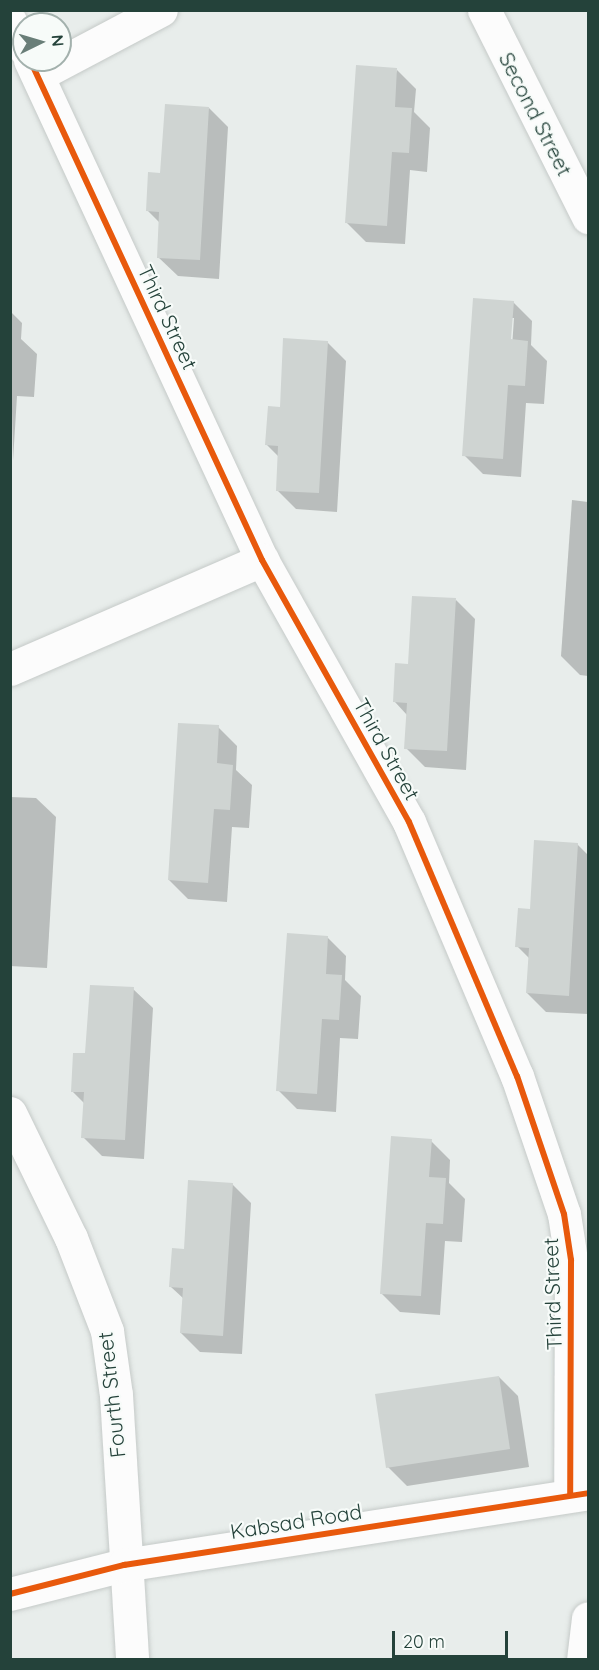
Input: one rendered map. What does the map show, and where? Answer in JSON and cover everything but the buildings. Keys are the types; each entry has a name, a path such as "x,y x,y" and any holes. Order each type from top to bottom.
{"street":[{"path":"72,45 161,10"},
{"name":"Second Street","path":"484,10 588,217"},
{"name":"Third Street","path":"36,72 262,560 409,822 517,1076 580,1258 579,1494"},
{"path":"10,669 262,560"},
{"name":"Fourth Street","path":"10,1113 71,1238 107,1331 116,1395 124,1565 132,1659"},
{"name":"Kabsad Road","path":"10,1594 124,1565 579,1494"},
{"path":"583,1659 588,1618"}],"cycle path":[{"path":"36,72 262,560 409,822 517,1076 564,1214 571,1260 570,1495"},
{"path":"10,1594 124,1565 588,1493"}]}
